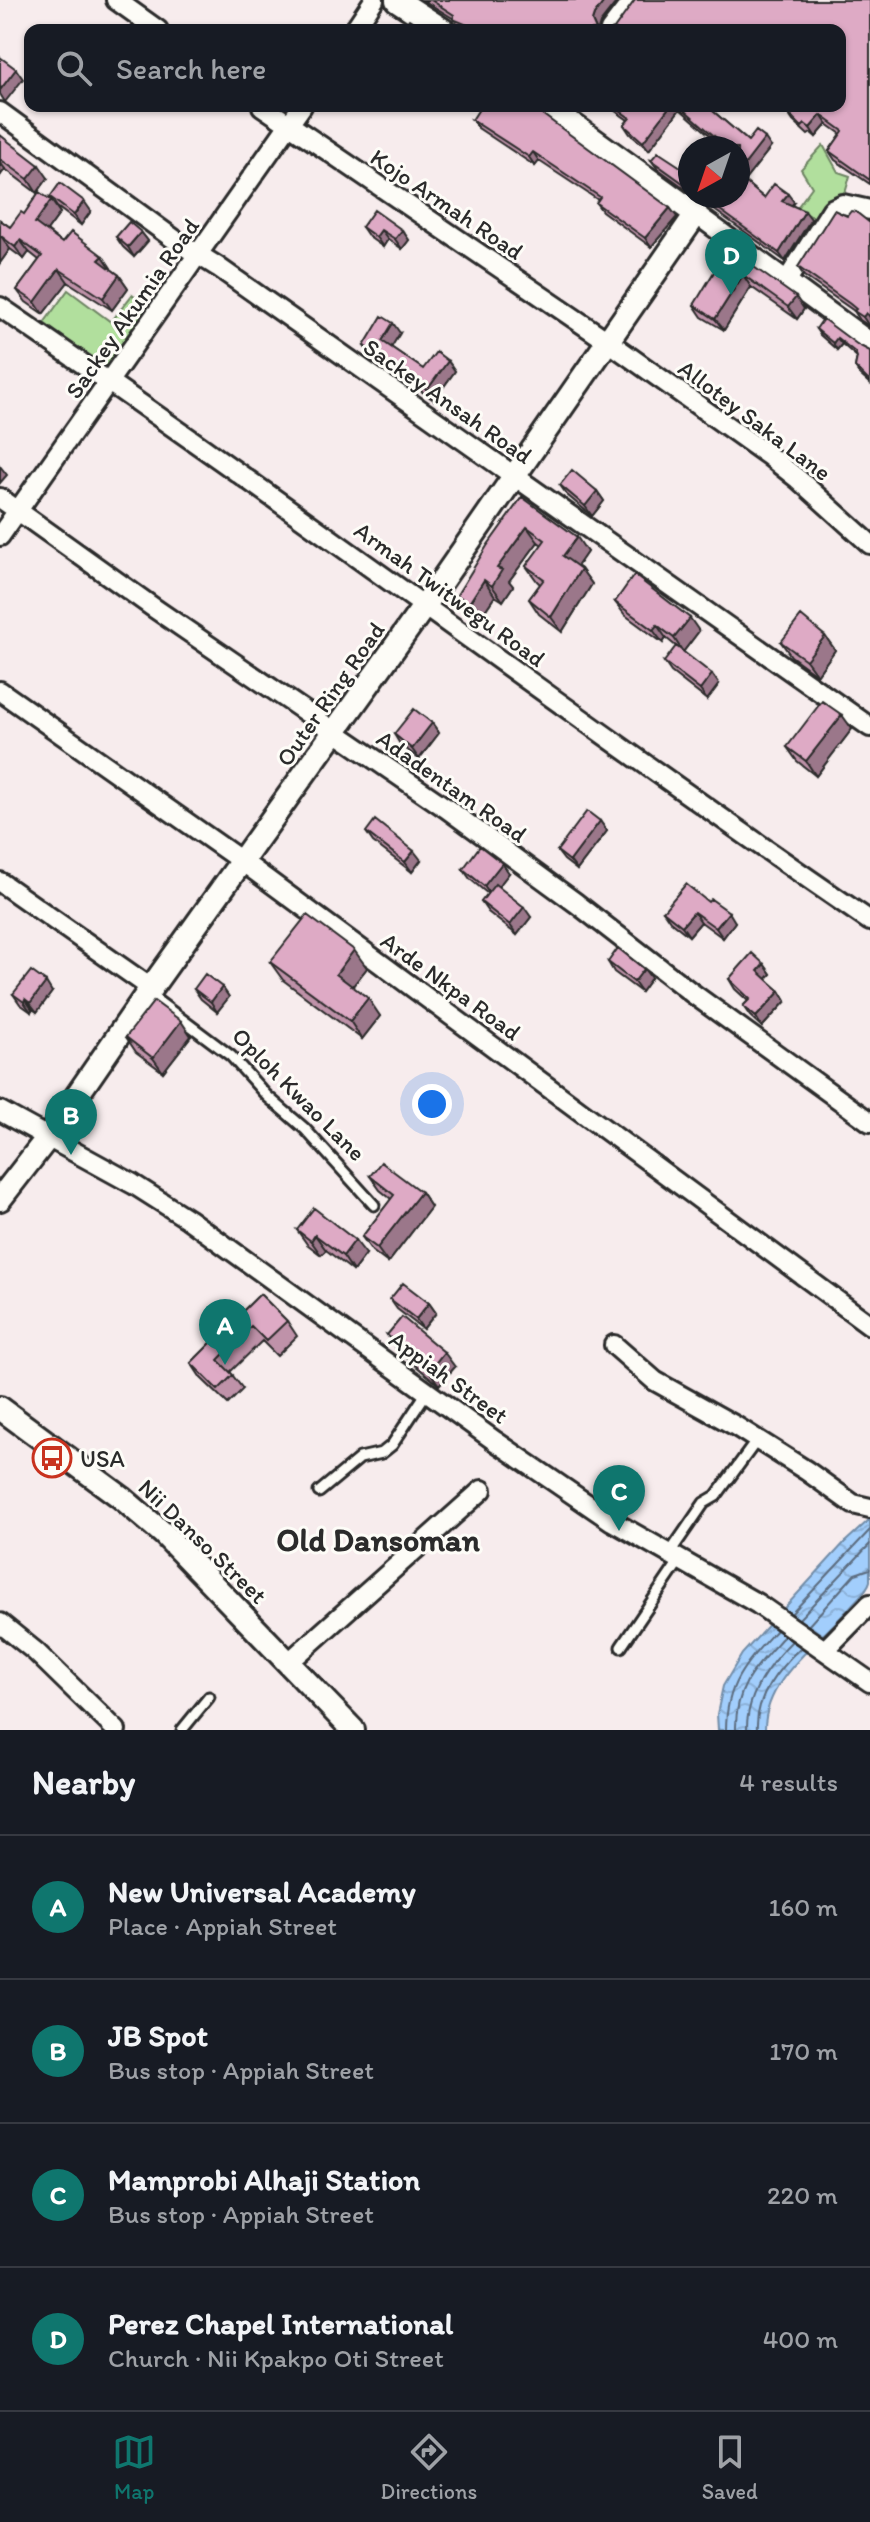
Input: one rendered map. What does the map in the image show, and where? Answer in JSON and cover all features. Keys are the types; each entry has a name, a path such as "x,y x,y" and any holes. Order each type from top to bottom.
{"street":[{"path":"116,0 150,24"},
{"path":"358,24 374,0"},
{"path":"397,0 434,24"},
{"path":"615,24 633,0"},
{"name":"Sackey Ansah Road","path":"0,112 198,256 231,276 870,727"},
{"name":"Kojo Armah Road","path":"271,112 606,340"},
{"name":"Sackey Akumia Road","path":"0,536 298,112"},
{"path":"557,112 870,342"},
{"path":"786,282 832,209 843,204 870,210"},
{"name":"Outer Ring Road","path":"0,1199 9,1175 49,1136 149,990 425,605 696,214"},
{"name":"Armah Twitwegu Road","path":"0,307 870,921"},
{"name":"Allotey Saka Lane","path":"606,340 769,456 870,544"},
{"name":"Adadentam Road","path":"0,498 446,808 870,1122"},
{"name":"Arde Nkpa Road","path":"0,691 243,862 870,1325"},
{"path":"0,882 149,990"},
{"name":"Appiah Street","path":"0,1111 49,1136 188,1219 612,1521 758,1604 870,1682"},
{"path":"614,1345 655,1381 757,1440 853,1504 870,1508"},
{"name":"Nii Danso Street","path":"0,1408 122,1498 164,1534 353,1730"},
{"path":"288,1663 482,1490"},
{"path":"822,1648 870,1604"},
{"path":"2,1629 36,1652 116,1730"}],"lane":[{"name":"Oploh Kwao Lane","path":"149,990 231,1056 267,1096 305,1129 374,1205"},
{"path":"319,1492 360,1458 382,1453 392,1445 427,1392"},
{"path":"621,1647 704,1503 716,1496 757,1440"},
{"path":"182,1730 209,1697"}],"green space":[{"path":"823,145 838,172 850,176 846,190 817,219 796,209 812,187 801,169"},
{"path":"68,290 111,322 132,295 149,308 105,368 44,323"}],"water":[{"path":"870,1519 869,1584 784,1677 767,1711 765,1730 718,1730 717,1714 723,1686 742,1654"}],"building":[{"path":"431,0 605,0 594,15 593,24 465,24 453,19 454,15"},
{"path":"635,0 870,0 870,180 829,151 843,131 821,115 810,128 805,124 802,127 787,112 846,112 846,24 618,24"},
{"path":"0,57 16,69 0,90"},
{"path":"477,112 539,112 670,208 645,238 596,203 600,197 533,152 529,157 472,120"},
{"path":"622,112 666,112 643,142 624,125 630,118"},
{"path":"687,112 714,112 742,136 714,136"},
{"path":"756,131 765,138 750,157 750,138"},
{"path":"0,135 39,165 28,179 0,159"},
{"path":"658,152 678,165 678,179 651,160"},
{"path":"60,183 84,201 74,215 50,197"},
{"path":"774,184 788,194 782,201 805,211 779,253 717,208 750,208 750,186 764,198"},
{"path":"39,192 51,200 35,223 62,243 71,232 103,256 99,260 119,275 103,298 59,269 35,302 17,290 42,256 20,240 15,247 0,238 0,220 10,227 21,212 24,214"},
{"path":"374,210 402,230 395,239 381,230 376,237 362,227"},
{"path":"834,210 847,216 851,211 856,212 870,223 870,317 866,313 863,317 854,311 856,309 850,304 798,267"},
{"path":"129,222 141,232 128,247 116,237"},
{"path":"737,255 796,297 788,307 743,275 715,319 694,305 717,267 729,265"},
{"path":"382,316 393,323 382,341 423,369 436,352 448,361 427,390 364,346"},
{"path":"823,319 870,351 870,382 855,367 855,352 837,338 833,343 816,329"},
{"path":"572,470 597,491 585,506 560,485"},
{"path":"522,497 577,537 563,556 581,569 551,617 529,599 544,579 526,566 545,540 527,527 497,568 502,570 492,586 484,580 469,603 457,595"},
{"path":"634,575 690,618 674,638 657,625 653,630 615,602"},
{"path":"801,616 825,636 806,660 781,642"},
{"path":"676,646 712,674 700,690 664,662"},
{"path":"822,701 842,715 806,761 787,747"},
{"path":"414,709 432,723 412,749 394,734"},
{"path":"587,811 600,821 570,861 557,851"},
{"path":"375,820 414,851 405,862 366,832"},
{"path":"480,846 502,863 484,886 463,869"},
{"path":"495,884 524,907 510,925 481,902"},
{"path":"686,884 708,902 711,899 729,912 716,928 694,912 682,926 663,911"},
{"path":"307,915 354,950 336,974 368,998 350,1021 270,962"},
{"path":"618,948 644,969 634,982 608,962"},
{"path":"752,953 764,964 758,971 780,991 756,1017 743,1006 750,999 729,979"},
{"path":"31,971 46,982 30,1003 13,994"},
{"path":"205,974 222,987 211,1002 194,989"},
{"path":"154,1001 181,1021 153,1058 126,1037"},
{"path":"381,1162 421,1192 377,1248 362,1237 394,1195 370,1176"},
{"path":"314,1208 355,1240 343,1256 315,1235 311,1241 297,1230"},
{"path":"403,1283 429,1303 416,1319 390,1299"},
{"path":"260,1294 287,1321 266,1341 251,1326 218,1360 233,1375 218,1390 191,1363"},
{"path":"402,1317 444,1352 429,1371 387,1335"}],"place":[{"name":"Perez Chapel International","path":"731,295"},
{"name":"JB Spot","path":"71,1155"},
{"name":"New Universal Academy","path":"225,1365"},
{"name":"USA","path":"52,1458"},
{"name":"Mamprobi Alhaji Station","path":"619,1531"}],"district":[{"name":"Old Dansoman","path":"378,1540"}]}
